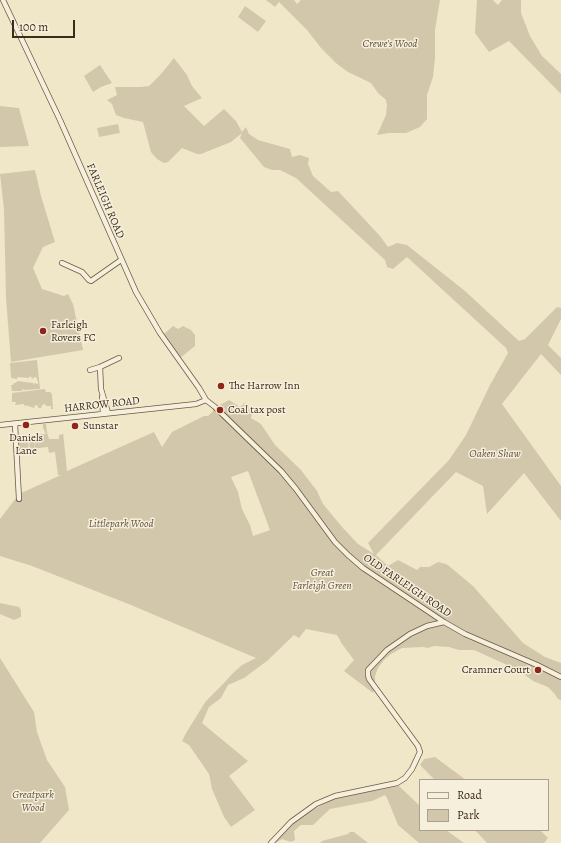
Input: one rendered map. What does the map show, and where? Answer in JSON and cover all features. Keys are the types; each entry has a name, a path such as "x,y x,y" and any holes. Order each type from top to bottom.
{"street":[{"name":"FARLEIGH ROAD","path":"3,0 62,126 136,292 149,316 206,400"},
{"path":"62,263 82,272 91,281 121,260"},
{"path":"90,370 119,358"},
{"path":"100,367 102,414"},
{"path":"101,389 108,414"},
{"name":"HARROW ROAD","path":"0,425 196,404 206,400"},
{"name":"OLD FARLEIGH ROAD","path":"206,400 281,471 335,542 348,556 363,568 431,614 465,634 561,677"},
{"path":"15,424 19,498"},
{"path":"431,614 432,625"},
{"path":"272,843 291,822 316,804 335,796 397,784 405,778 412,769 420,752 418,746 370,680 368,670 387,650 410,634 444,622"}],"green space":[{"name":"Crewe's Wood","path":"266,0 294,0 297,4 301,0 440,0 435,30 433,77 427,95 427,119 420,127 406,133 377,135 386,115 386,100 378,93 371,83 348,72 337,64 321,48 307,30 279,2 275,7"},
{"path":"477,0 493,0 498,5 502,0 521,0 521,13 530,36 542,56 561,74 561,94 509,41 489,52 475,33"},
{"path":"245,6 266,21 258,32 238,17"},
{"path":"174,58 187,75 192,86 202,98 184,106 204,126 224,109 236,121 242,132 246,127 249,134 258,140 290,149 292,157 300,155 309,158 308,164 313,176 331,192 338,191 380,236 388,247 397,243 407,245 465,291 519,341 525,339 557,307 561,308 561,319 548,345 561,358 561,375 541,354 502,404 561,486 561,521 524,473 487,514 483,486 456,472 376,555 388,566 398,560 417,570 420,567 429,567 438,562 449,566 473,586 523,643 545,657 561,663 561,700 558,699 548,687 533,681 505,664 474,650 459,650 449,647 434,646 428,648 402,648 391,654 378,668 375,676 373,693 344,671 354,660 337,635 306,629 299,638 294,635 267,661 244,678 228,685 221,698 209,707 202,723 248,761 229,776 255,810 231,827 224,817 212,789 209,774 189,745 182,741 206,701 242,665 256,658 131,605 32,566 0,556 0,519 19,494 61,475 58,475 55,452 49,453 48,447 30,449 28,437 33,438 35,448 34,438 40,438 39,434 46,434 43,424 46,424 49,439 59,439 59,435 63,434 63,432 67,471 154,432 162,447 172,432 204,416 208,416 218,406 229,400 240,407 245,403 253,411 251,418 261,424 275,445 301,470 317,491 323,504 343,528 358,544 374,554 368,543 449,460 466,435 490,385 508,353 506,348 407,257 393,269 387,267 385,260 296,178 280,170 272,170 264,167 240,138 242,133 231,142 201,154 197,154 182,148 168,162 164,163 157,159 151,152 143,122 116,115 112,104 107,100 117,95 115,87 149,86","holes":["248,471 270,530 253,536 250,525 242,509 238,492 231,477"]},
{"path":"100,65 112,83 93,92 84,76"},
{"path":"0,106 19,108 29,146 0,147"},
{"path":"118,124 120,133 99,137 97,128"},
{"path":"35,170 55,242 43,247 33,268 42,289 64,296 68,294 73,304 83,350 11,362 6,298 4,209 0,174"},
{"path":"173,326 178,329 183,326 191,330 195,335 195,346 180,358 164,334"},
{"path":"37,360 40,389 23,390 22,388 22,391 12,391 11,385 17,381 33,383 34,385 34,383 38,384 38,382 36,377 33,379 30,376 29,378 11,378 10,363"},
{"path":"45,389 46,392 50,392 52,394 53,409 51,409 51,406 46,406 45,404 42,405 41,408 38,408 38,406 35,405 34,408 25,405 24,407 24,404 15,405 16,402 12,402 12,393"},
{"path":"27,436 29,449 19,450 18,438"},
{"path":"0,603 19,607 21,610 21,617 14,620 0,614"},
{"name":"Greatpark Wood","path":"0,658 34,712 37,732 47,760 65,787 69,810 40,843 0,843"},
{"path":"435,757 465,779 434,779 420,765 424,759"},
{"path":"399,786 419,805 419,831 447,831 464,843 419,843 398,825 385,795 372,801 330,809 313,825 301,825 294,831 295,840 291,842 282,839 277,842 275,841 291,825 307,813 339,797"},
{"path":"476,831 541,831 548,838 544,843 487,843"},
{"path":"350,832 354,832 368,843 320,843 322,841 348,834"}],"place":[{"name":"Farleigh Rovers FC","path":"43,331"},
{"name":"The Harrow Inn","path":"221,386"},
{"name":"Coal tax post","path":"220,410"},
{"name":"Daniels Lane","path":"26,425"},
{"name":"Sunstar","path":"75,426"},
{"name":"Cramner Court","path":"538,670"}],"park label":[{"name":"Oaken Shaw","path":"495,454"},
{"name":"Littlepark Wood","path":"121,524"},
{"name":"Great Farleigh Green","path":"322,579"}]}
